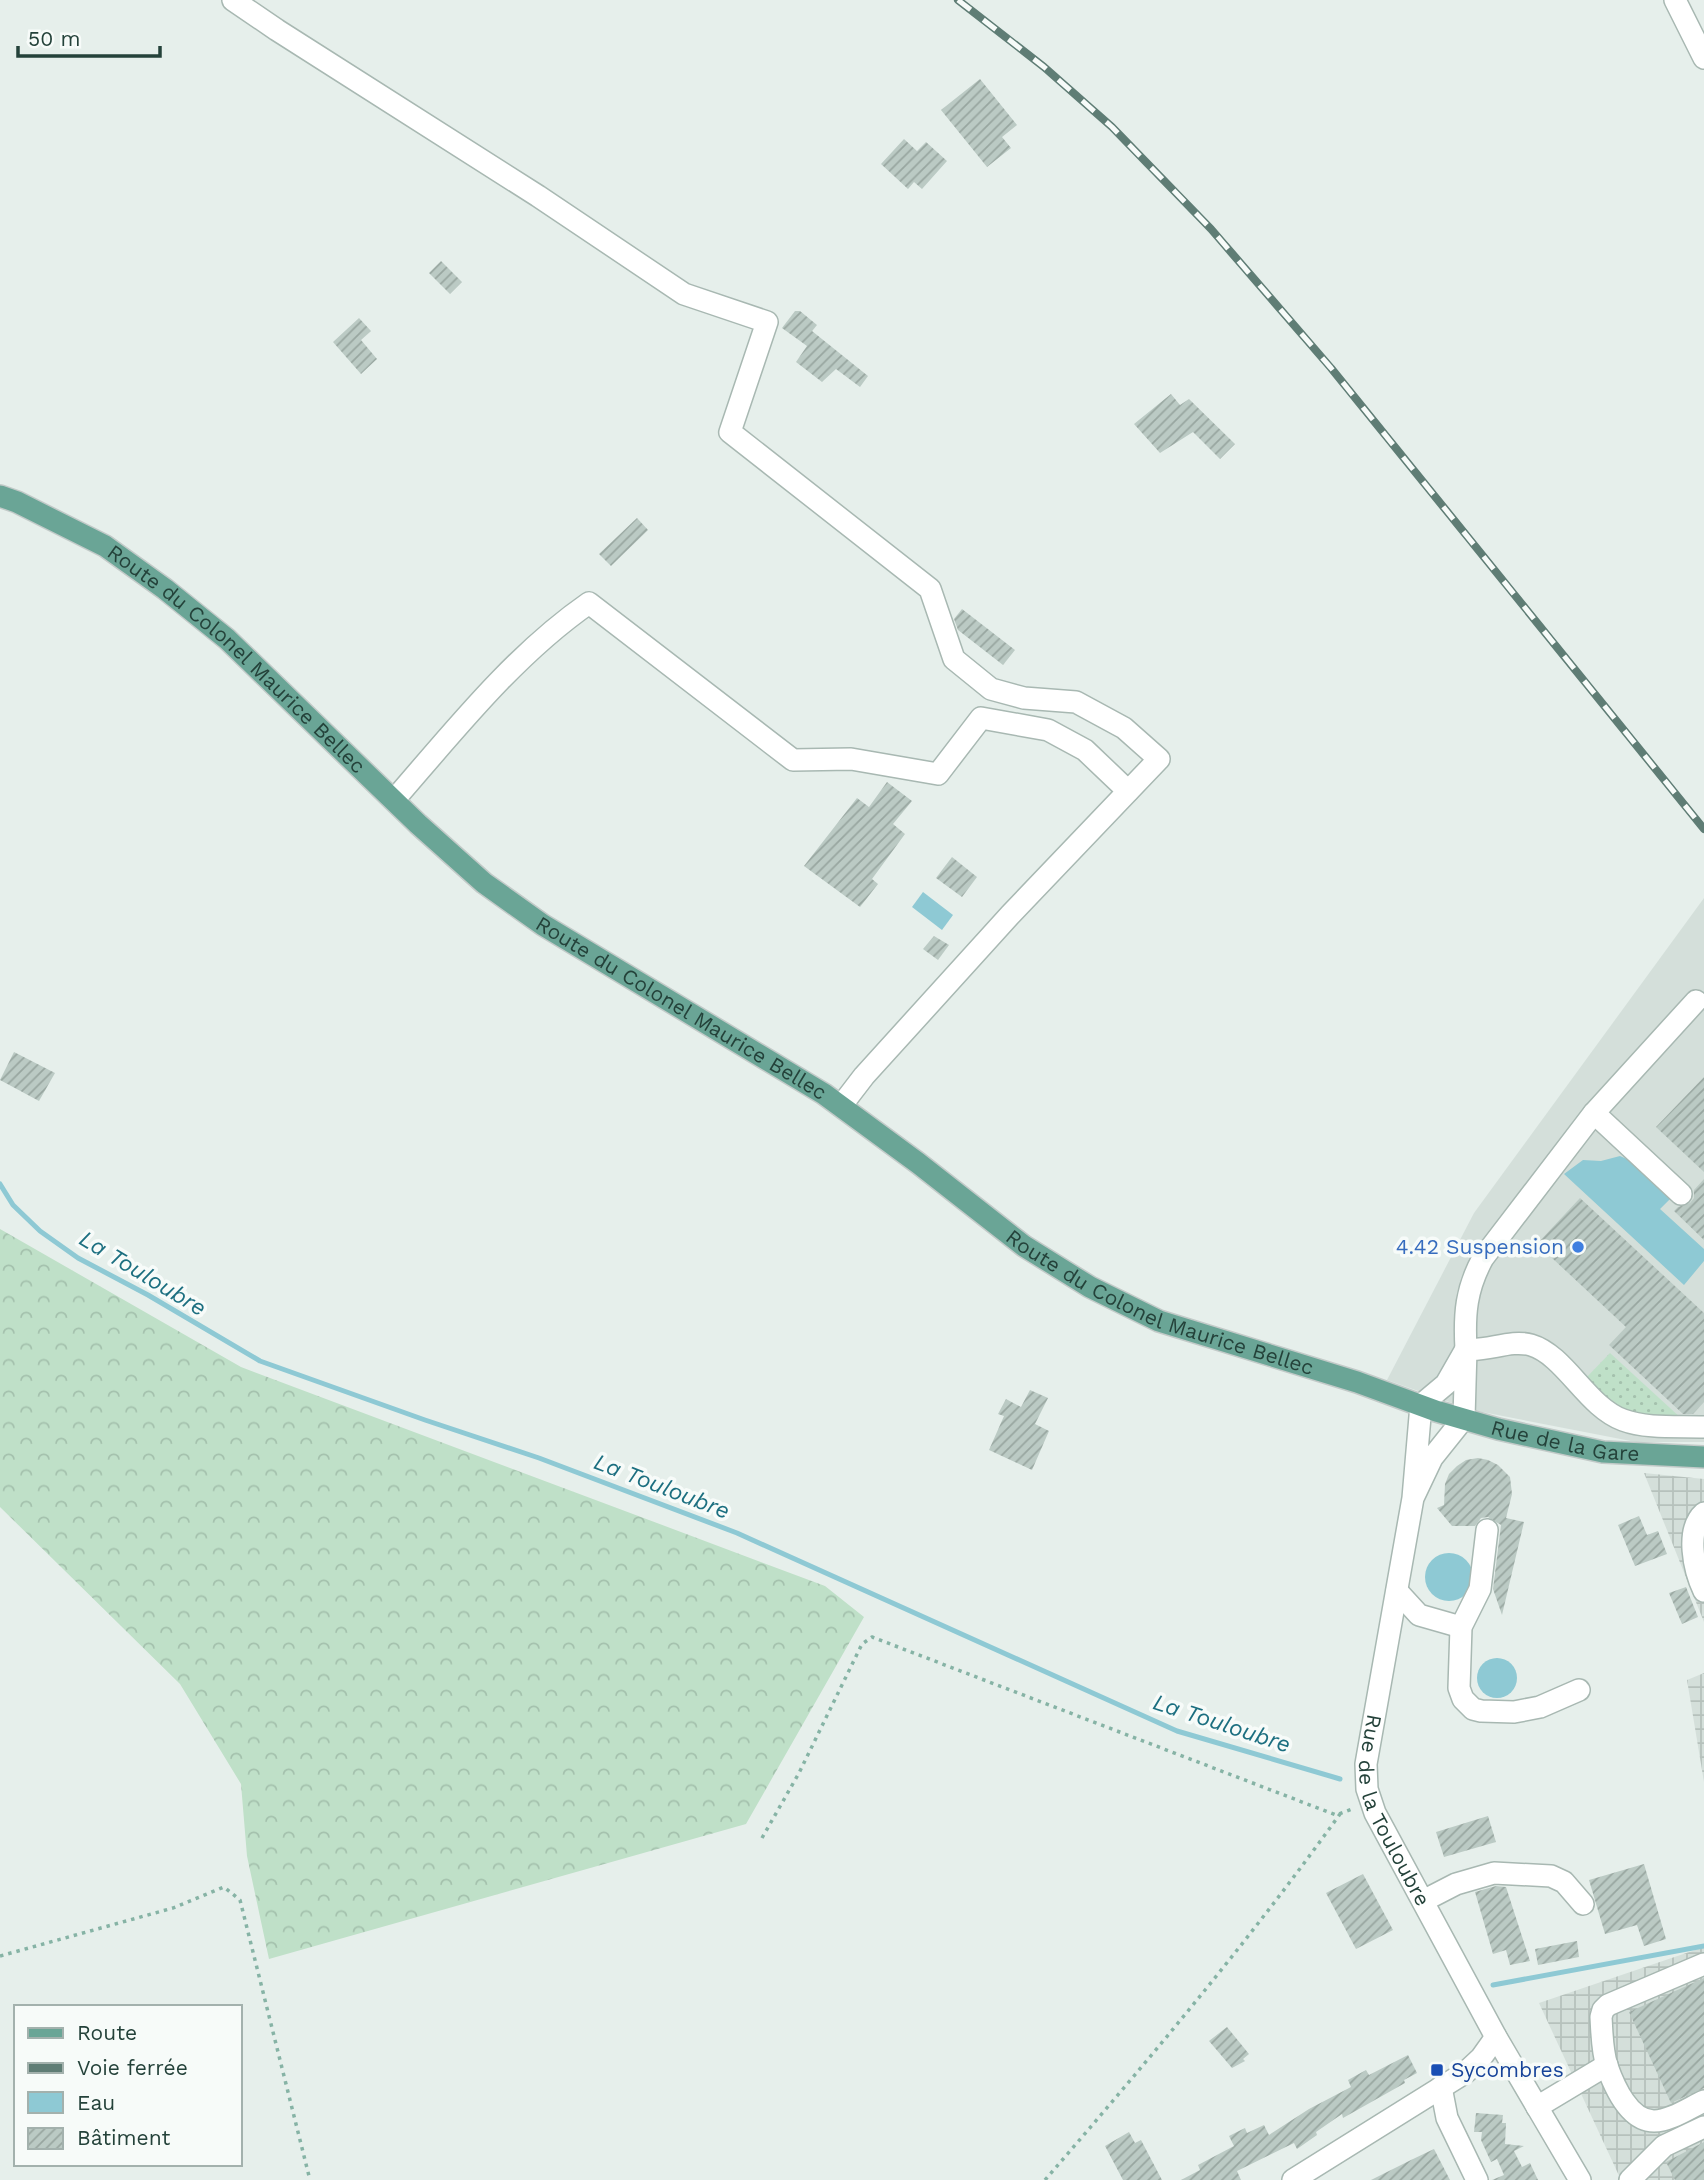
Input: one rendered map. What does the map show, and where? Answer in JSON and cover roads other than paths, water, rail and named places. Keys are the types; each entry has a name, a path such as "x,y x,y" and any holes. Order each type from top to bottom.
{"main road":[{"name":"Route du Colonel Maurice Bellec","path":"0,496 105,546 165,589 227,639 484,883 543,925 841,1106 1024,1247 1090,1287 1159,1321 1357,1382 1425,1407"},
{"name":"Rue de la Gare","path":"1425,1407 1508,1431 1603,1452 1704,1457"}],"street":[{"path":"233,0 538,196 684,295 767,322 730,432 930,589 954,659 991,689 1024,698 1076,702 1124,728 1159,759 1010,915 864,1076 841,1106"},
{"path":"1675,0 1704,58"},
{"path":"394,800 478,705 556,626 589,603 793,760 851,759 938,774 981,718 1048,730 1085,750 1128,791"},
{"path":"1464,1418 1466,1301 1473,1277 1483,1258 1594,1113 1696,1001"},
{"path":"1594,1113 1681,1195"},
{"path":"1466,1349 1480,1351 1512,1344 1529,1345 1545,1351 1606,1411 1622,1420 1638,1424 1704,1427"},
{"path":"1413,1498 1425,1407 1446,1384 1466,1349"},
{"name":"Rue de la Touloubre","path":"1464,1418 1432,1458 1413,1498 1366,1764 1367,1789 1375,1813 1496,2037 1580,2180"},
{"path":"1704,1513 1693,1535 1698,1576 1704,1591"},
{"path":"1487,1531 1479,1589 1461,1627 1459,1688 1463,1699 1473,1709 1514,1712 1540,1707 1579,1690"},
{"path":"1397,1591 1419,1615"},
{"path":"1391,1622 1419,1615 1461,1627"},
{"path":"1423,1901 1456,1884 1494,1873 1506,1873 1550,1876 1564,1882 1583,1904"},
{"path":"1704,1964 1602,2010 1603,2046 1607,2065 1623,2099 1637,2116 1650,2121 1662,2121 1704,2101"},
{"path":"1293,2180 1466,2072 1481,2058 1496,2037"},
{"path":"1466,2072 1493,2063 1511,2062"},
{"path":"1537,2107 1607,2065"},
{"path":"1441,2087 1447,2118 1477,2180"},
{"path":"1419,2101 1447,2118"},
{"path":"1630,2180 1664,2146 1704,2127"}],"water":[{"path":"923,892 953,915 942,930 912,907"},
{"path":"1620,1156 1629,1160 1671,1198 1660,1209 1704,1249 1704,1261 1684,1285 1564,1174 1583,1160 1601,1161"},
{"path":"1449,1553 1466,1560 1473,1577 1466,1594 1449,1601 1432,1594 1425,1577 1432,1560"},
{"path":"1497,1658 1505,1659 1511,1664 1516,1670 1516,1686 1511,1692 1505,1697 1497,1698 1489,1697 1483,1692 1478,1686 1477,1678 1478,1670 1483,1664 1489,1659"}],"waterway":[{"name":"La Touloubre","path":"0,1184 13,1205 40,1231 78,1258 148,1295 260,1361 539,1458 737,1533 1177,1731 1340,1779"},
{"name":"La Touloubre","path":"1493,1985 1704,1946"}],"railway":[{"path":"958,0 1044,67 1112,127 1211,229 1331,368 1704,829"}],"place":[{"name":"4.42 Suspension","path":"1578,1247"},
{"name":"Sycombres","path":"1437,2070"}]}
